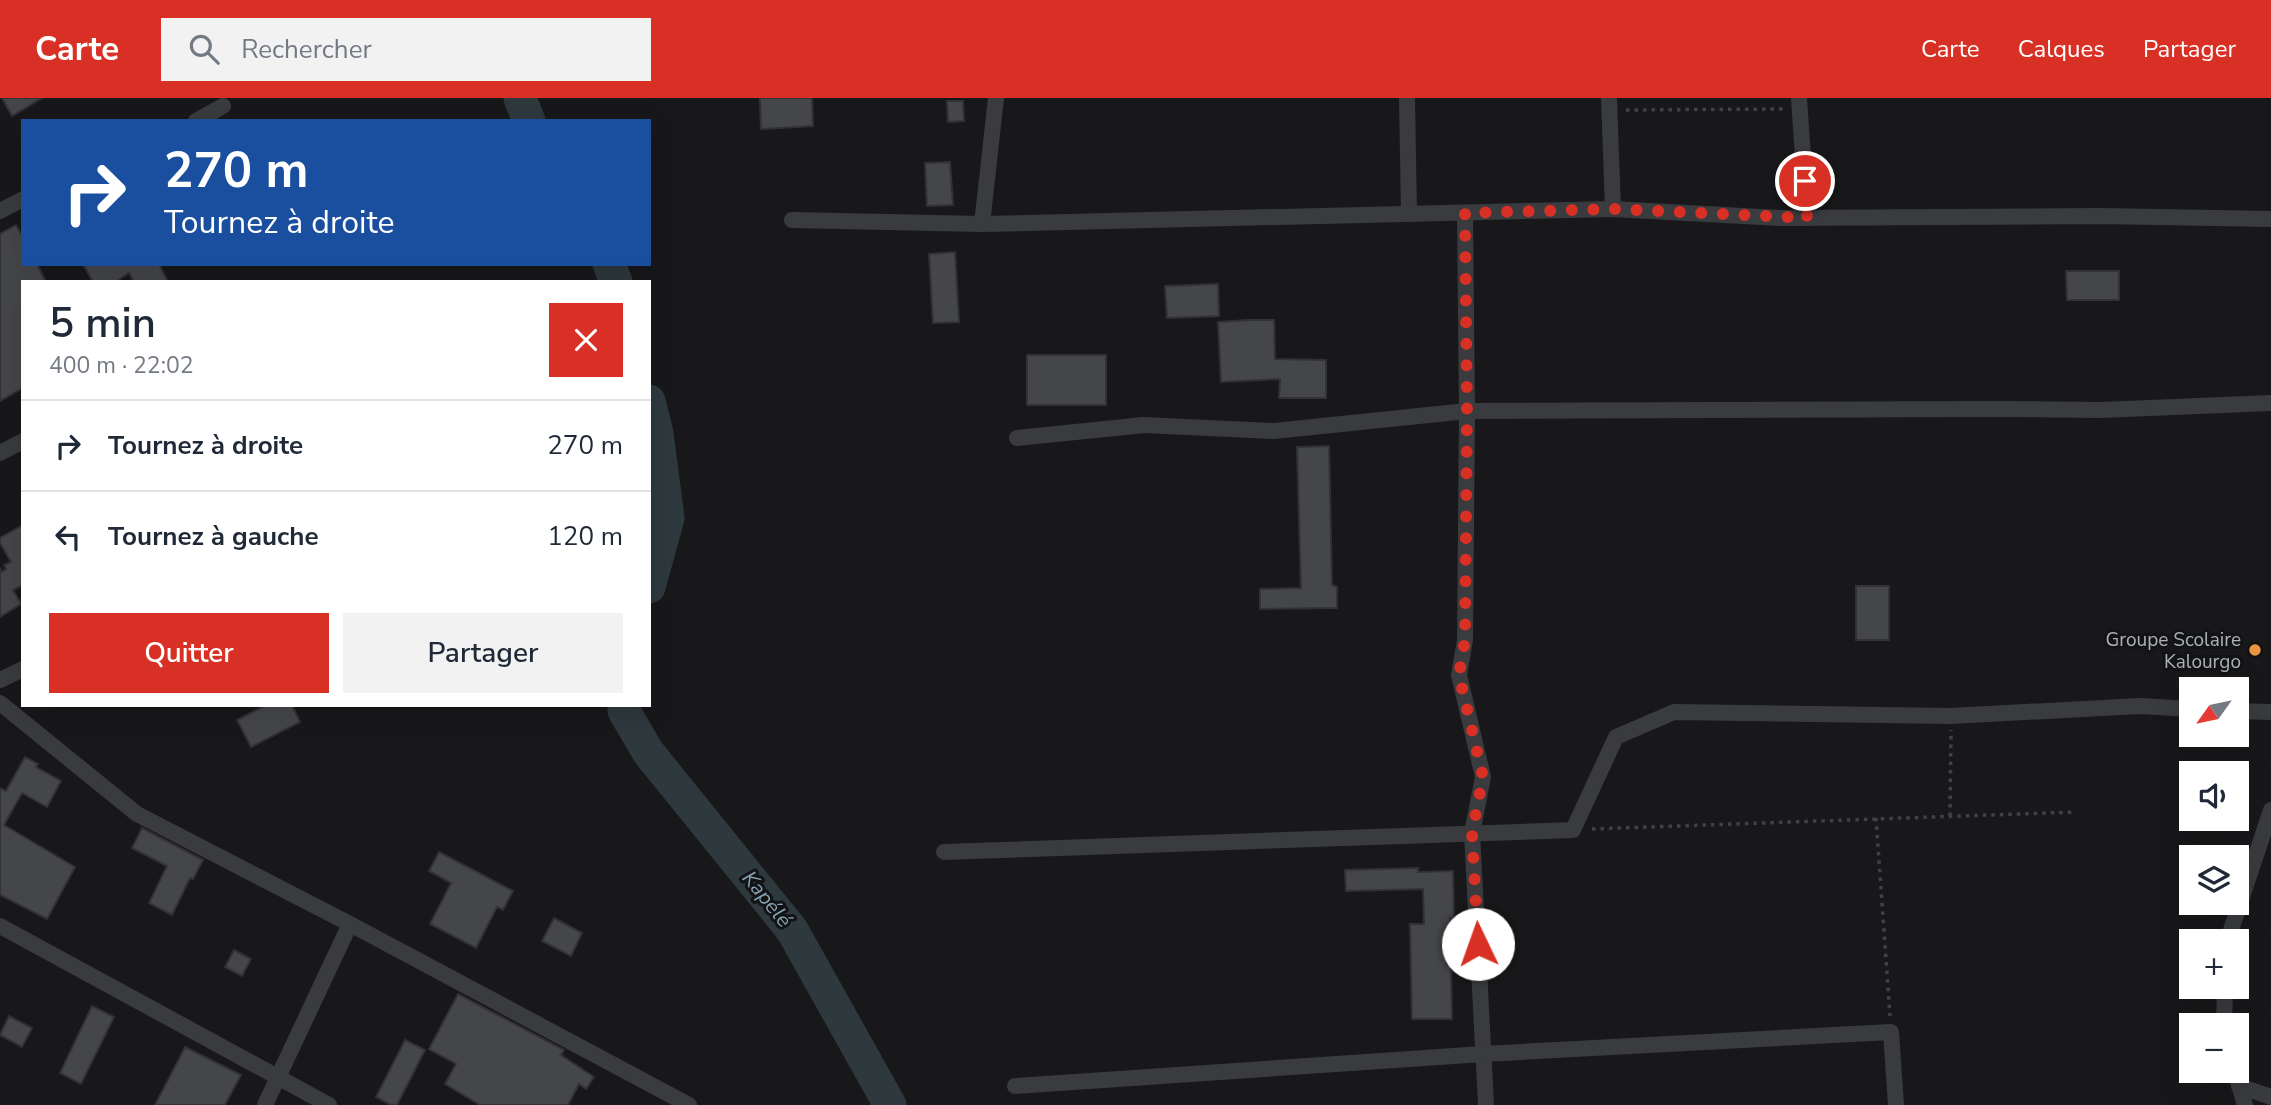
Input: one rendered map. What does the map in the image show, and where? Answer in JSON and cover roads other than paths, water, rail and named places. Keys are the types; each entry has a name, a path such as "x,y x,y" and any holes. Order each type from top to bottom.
{"street":[{"path":"982,224 996,98"},
{"path":"1406,98 1409,214"},
{"path":"1798,103 1807,218"},
{"path":"1609,104 1613,209"},
{"path":"200,119 223,106"},
{"path":"0,211 21,200"},
{"path":"792,220 982,224 1613,209 1807,218 2101,216 2271,219"},
{"path":"1465,213 1465,640 1459,675 1483,777 1472,833 1486,1105"},
{"path":"1017,438 1144,425 1274,432 1467,411 2101,411 2271,403"},
{"path":"0,453 21,442"},
{"path":"0,680 21,670"},
{"path":"0,702 137,814 689,1105"},
{"path":"944,852 1573,830 1616,737 1674,712 1951,716 2140,706 2179,708"},
{"path":"2249,711 2271,712"},
{"path":"2231,929 2271,810"},
{"path":"265,1105 350,924"},
{"path":"0,926 329,1105"},
{"path":"1015,1086 1483,1054 1891,1032 1896,1105"},
{"path":"2238,1083 2245,1105"},
{"path":"2245,1083 2271,1097"}],"waterway":[{"name":"Kapélé","path":"520,98 528,119"},
{"name":"Kapélé","path":"610,266 615,280"},
{"name":"Kapélé","path":"651,409 657,433 668,518 651,580"},
{"name":"Kapélé","path":"624,707 648,752 792,930 890,1105"}],"place":[{"name":"Groupe Scolaire Kalourgo","path":"2255,650"}]}
